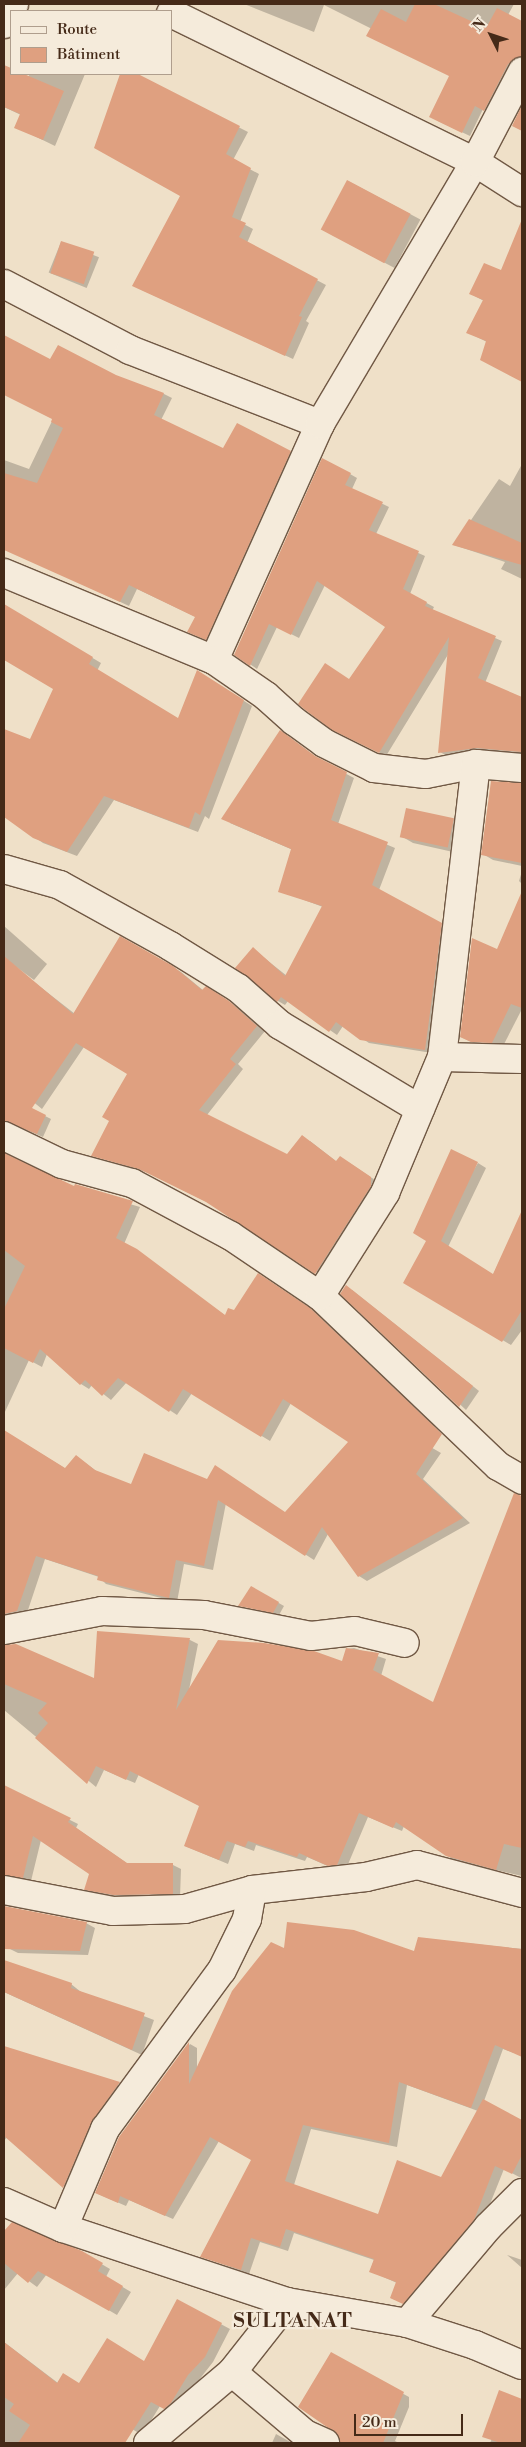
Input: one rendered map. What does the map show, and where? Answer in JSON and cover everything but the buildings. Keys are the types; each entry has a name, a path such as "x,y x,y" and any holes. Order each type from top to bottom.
{"street":[{"path":"153,4 166,10"},
{"path":"4,24 10,12"},
{"path":"172,13 475,162 522,192"},
{"path":"214,660 320,424 475,162 522,72"},
{"path":"4,284 130,350 320,424"},
{"path":"4,573 214,660 266,696 294,721 324,742 374,768 426,774 476,764 522,768"},
{"path":"320,1296 364,1231 385,1193 442,1056 476,764"},
{"path":"4,869 60,885 170,946 238,988 280,1025 420,1110"},
{"path":"442,1056 522,1059"},
{"path":"4,1136 62,1164 132,1183 231,1236 320,1296 498,1466 522,1480"},
{"path":"4,1630 102,1611 204,1615 311,1636 355,1631 405,1643"},
{"path":"4,1890 113,1911 185,1909 252,1890 366,1877 417,1865 522,1892"},
{"path":"63,2228 105,2129 222,1970 247,1919 252,1890"},
{"path":"407,2323 488,2227 522,2193"},
{"path":"4,2202 63,2228 287,2302 407,2323 475,2345 522,2365"},
{"path":"148,2443 232,2372 287,2302"},
{"path":"232,2372 305,2434 324,2443"}],"district":[{"name":"SULTANAT","path":"293,2321"}]}
